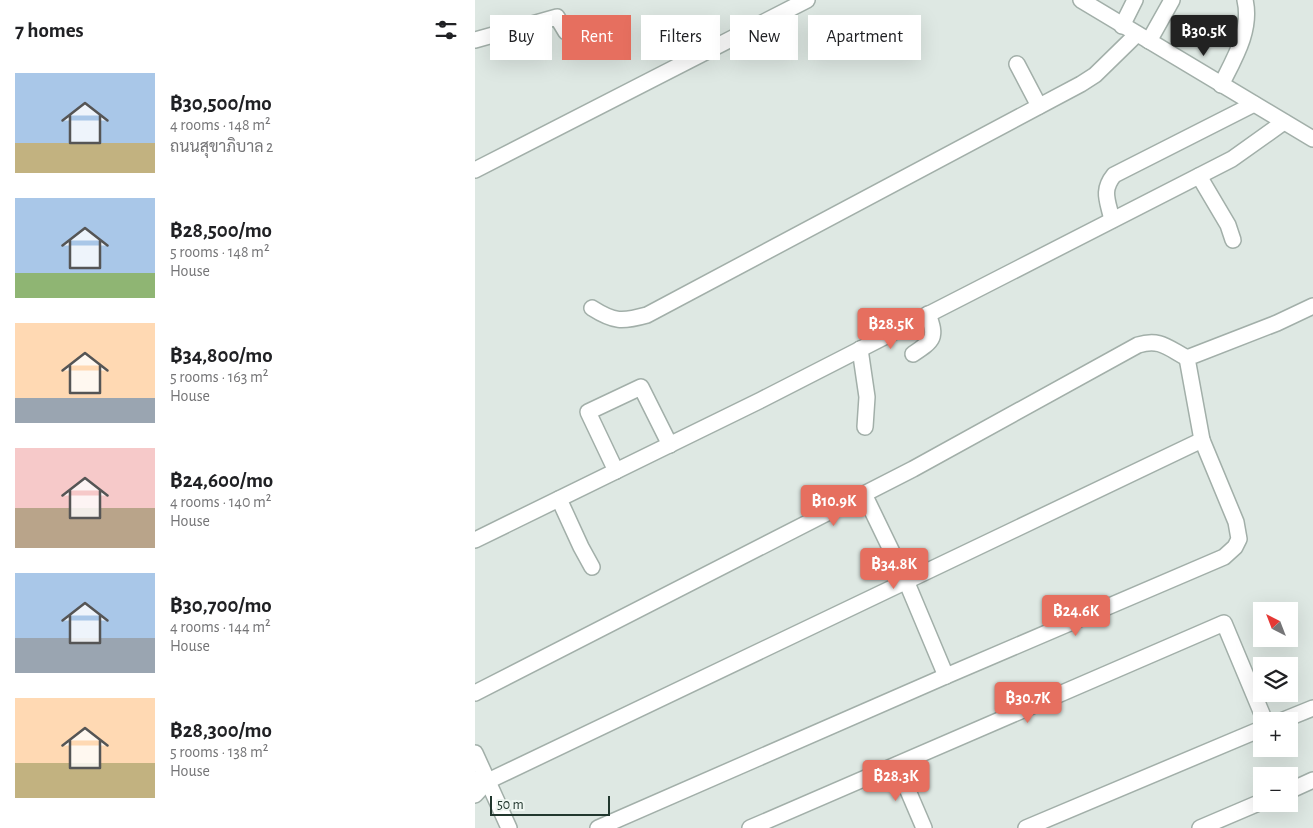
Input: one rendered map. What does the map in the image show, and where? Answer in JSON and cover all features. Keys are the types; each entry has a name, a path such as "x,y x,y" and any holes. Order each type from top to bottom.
{"street":[{"path":"475,170 807,0"},
{"path":"1081,0 1313,139"},
{"path":"1122,26 1135,0"},
{"path":"592,308 607,318 624,321 647,315 1095,75 1143,38 1172,0"},
{"path":"1221,85 1244,34 1247,8 1245,0"},
{"path":"475,40 557,17 562,25"},
{"path":"1017,64 1039,106"},
{"path":"1112,220 1105,190 1114,175 1253,104"},
{"path":"477,534 559,499 670,445 1199,176 1232,158 1284,122"},
{"path":"1199,176 1228,225 1233,240"},
{"path":"1187,358 1277,323 1313,306"},
{"path":"913,354 929,344 933,338 933,328 928,314"},
{"path":"475,693 864,494 1138,345 1149,341 1159,342 1187,358 1202,440 1236,522 1239,539 1235,547 1224,557 598,828"},
{"path":"860,349 867,397 865,426"},
{"path":"617,471 588,412 641,387 670,445"},
{"path":"475,795 481,779 907,582 1202,440"},
{"path":"864,494 907,582 946,676"},
{"path":"559,499 581,547 593,567"},
{"path":"750,828 1224,623 1261,712"},
{"path":"1298,714 1313,708"},
{"path":"1026,828 1253,733"},
{"path":"475,753 481,779 509,828"},
{"path":"897,765 924,828"},
{"path":"1298,787 1313,780"},
{"path":"1200,828 1253,805"}]}
